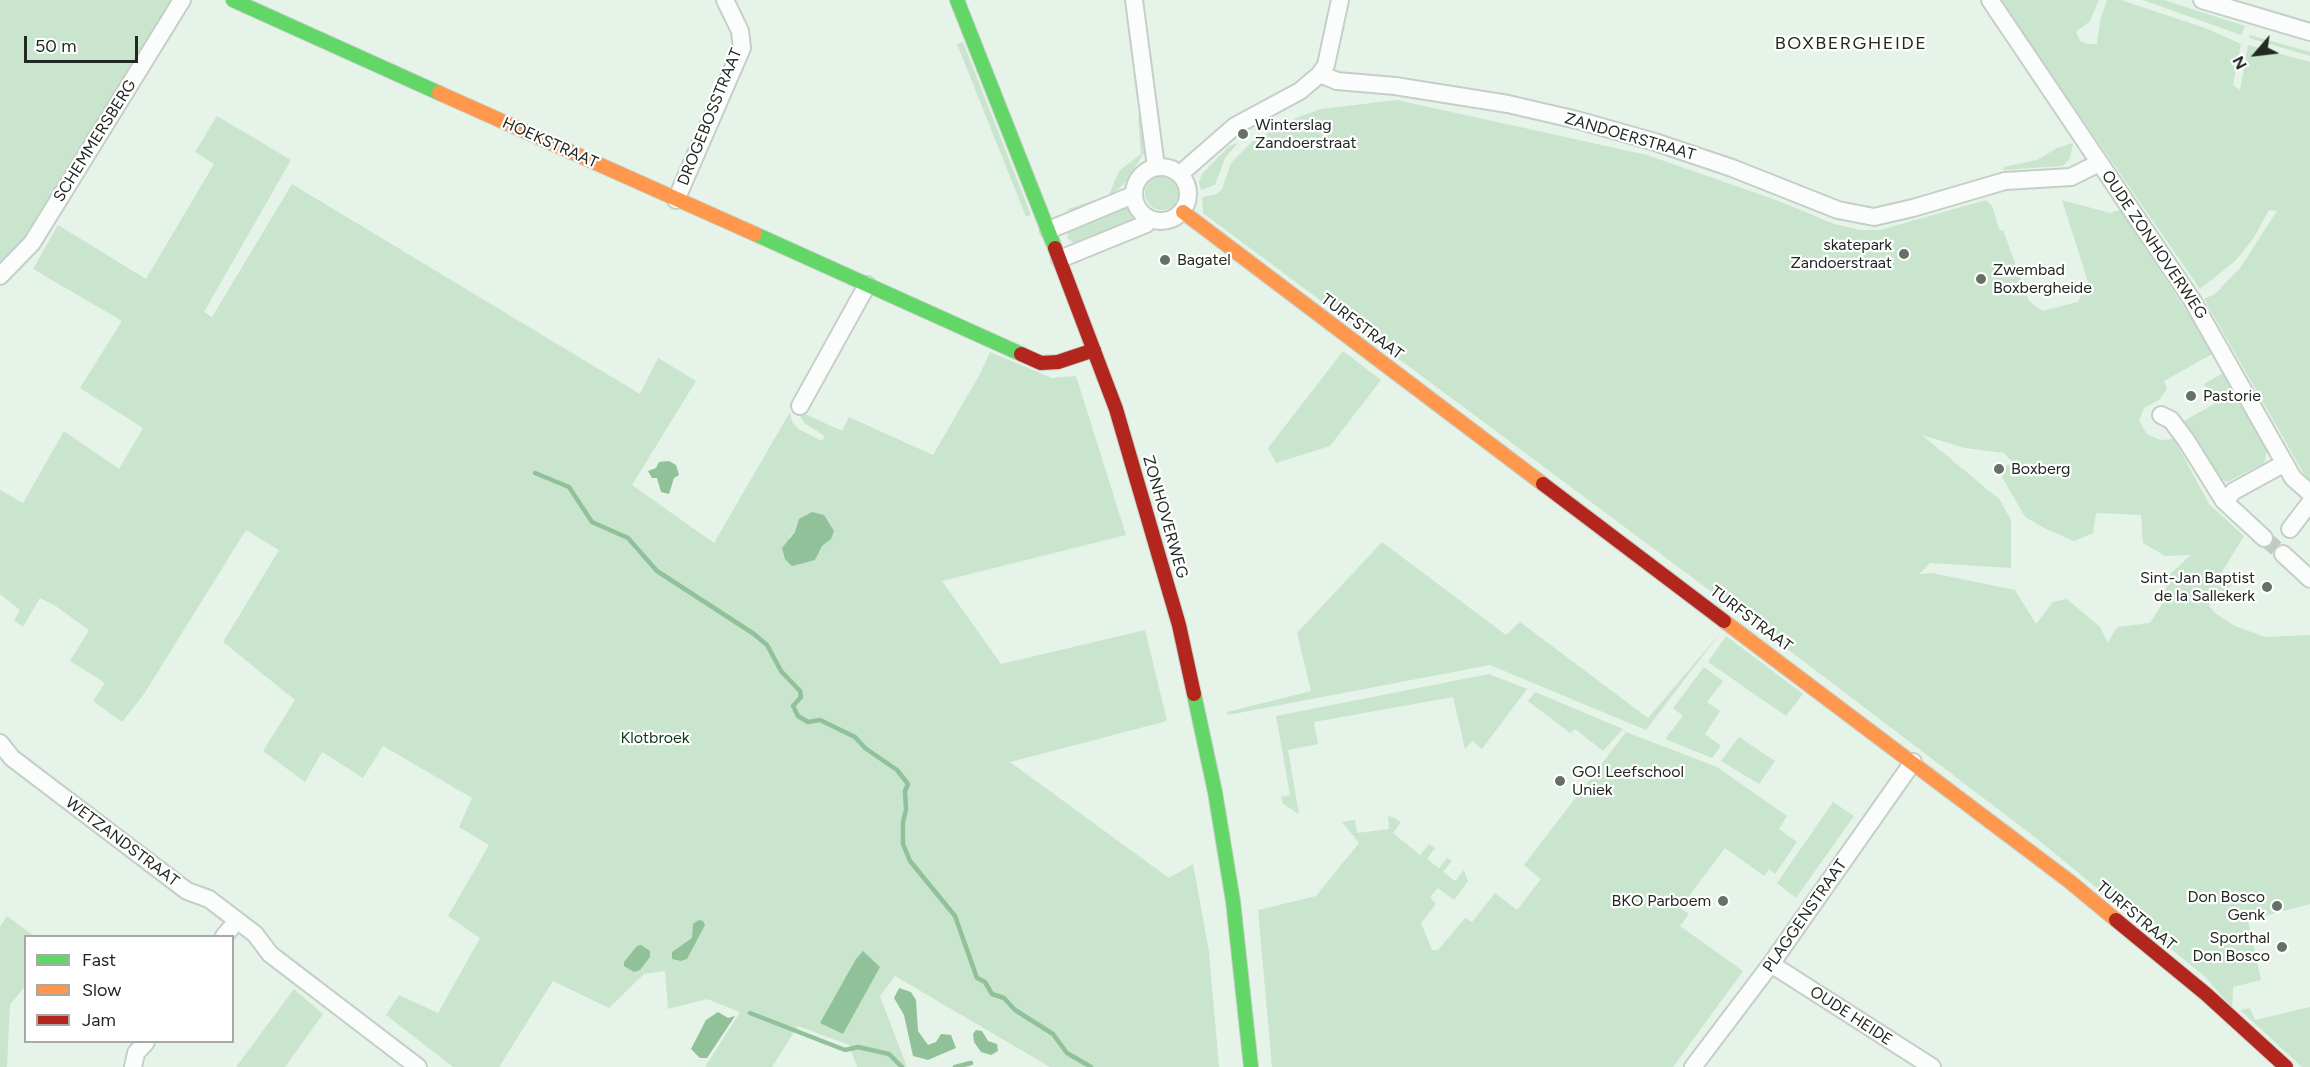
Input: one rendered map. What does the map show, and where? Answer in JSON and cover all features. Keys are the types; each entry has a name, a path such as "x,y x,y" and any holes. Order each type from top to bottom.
{"street":[{"name":"SCHEMMERSBERG","path":"0,276 32,243 182,0"},
{"name":"HOEKSTRAAT","path":"233,0 1041,363 1058,362 1094,350"},
{"name":"DROGEBOSSTRAAT","path":"676,200 742,48 740,32 725,0"},
{"name":"ZONHOVERWEG","path":"957,0 1049,230 1116,409 1153,530 1196,698 1233,901 1251,1067"},
{"path":"1134,0 1156,167"},
{"path":"1180,174 1235,126 1300,91 1320,74 1326,65 1340,0"},
{"name":"OUDE ZONHOVERWEG","path":"1990,0 2211,329 2293,478 2310,493"},
{"path":"2202,0 2310,32"},
{"name":"ZANDOERSTRAAT","path":"1320,74 1337,81 1407,88 1508,104 1577,120 1721,164 1838,210 1874,217 2005,181 2072,177 2099,163"},
{"path":"1156,167 1171,168 1180,174 1188,185 1189,198 1183,212 1171,220 1150,219 1138,210 1133,195 1136,182 1143,173 1156,167"},
{"path":"1049,230 1133,195"},
{"name":"TURFSTRAAT","path":"1183,212 2069,881 2206,994 2286,1067"},
{"path":"1060,259 1146,224 1150,219"},
{"path":"800,406 867,285"},
{"path":"2161,415 2171,420 2186,440 2224,501 2264,537"},
{"path":"2224,501 2234,492 2285,463"},
{"path":"2290,529 2310,504"},
{"path":"2283,554 2310,579"},
{"name":"WETZANDSTRAAT","path":"0,743 12,758 187,891 209,899 255,934 270,954 418,1067"},
{"name":"PLAGGENSTRAAT","path":"1694,1067 1771,964 1913,762"},
{"path":"225,935 237,921"},
{"name":"OUDE HEIDE","path":"1771,964 1932,1067"},
{"path":"133,1067 136,1053 144,1043"}],"green space":[{"path":"0,0 172,0 24,242 0,262"},
{"path":"2000,0 2099,0 2090,21 2076,32 2081,42 2088,44 2097,44 2100,21 2107,0 2121,0 2208,29 2241,44 2233,85 2240,90 2248,45 2310,62 2310,481 2204,299 2215,294 2240,268 2277,211 2269,210 2253,239 2236,260 2200,289"},
{"path":"2143,0 2164,0 2245,26 2241,35"},
{"path":"2250,35 2310,52 2310,56 2249,38"},
{"path":"963,42 1031,215 1026,217 957,44"},
{"path":"1397,100 1647,155 1776,200 1834,224 1860,230 1880,230 1986,200 1992,206 2000,231 2003,230 2029,301 2042,311 2078,302 2088,282 2062,200 2110,213 2120,210 2214,353 2164,381 2167,389 2159,400 2144,408 2139,421 2147,434 2160,440 2174,439 2209,504 2244,536 2222,572 2234,580 2229,590 2216,592 2211,596 2209,606 2216,614 2235,626 2265,637 2310,635 2310,904 2248,920 2261,980 2233,987 2232,1007 2204,976 2036,838 1744,616 1203,213 1202,197 1217,194 1222,189 1231,163 1253,141 1296,118 1321,109","holes":["1922,435 1965,448 2004,453 2013,463 2002,467 2001,475 2025,517 2046,529 2074,541 2093,533 2096,513 2141,515 2143,543 2165,556 2191,555 2169,575 2162,604 2150,623 2117,627 2108,643 2100,627 2067,599 2053,602 2036,624 2015,590 1932,573 1919,574 1930,563 2011,568 2011,520 2000,500"]},
{"name":"Klotbroek","path":"217,116 291,160 204,312 212,317 292,184 640,394 658,358 696,381 632,485 714,543 790,412 792,422 799,429 822,441 825,436 804,423 800,416 803,413 842,431 849,417 933,455 980,374 990,352 1052,378 1076,376 1126,535 942,581 1001,664 1145,630 1167,721 1010,762 1169,878 1193,864 1209,952 1219,1067 1050,1067 895,976 880,996 907,1067 857,1067 849,1045 798,1026 772,1067 705,1067 740,1012 707,999 668,1009 665,971 644,974 609,1008 553,981 499,1067 453,1067 386,1015 399,995 438,1013 480,938 448,916 489,845 459,827 472,798 383,746 363,778 322,752 305,782 263,751 295,700 223,642 279,550 246,530 144,694 122,722 93,701 105,683 70,661 89,630 40,598 23,627 14,620 20,610 0,594 0,490 23,503 64,431 119,469 143,428 80,388 122,321 33,269 58,225 146,279 214,164 195,152","holes":["795,532 831,539 822,546 815,560 789,537"]},
{"path":"1138,116 1140,116 1144,153 1124,184 1108,198 1073,211 1066,210 1109,195 1119,171 1141,154"},
{"path":"1238,143 1225,158 1215,185 1201,190 1199,182 1202,174 1229,146"},
{"path":"2073,143 2070,158 2063,166 2004,170 2004,167 2037,160 2057,148"},
{"path":"1162,176 1174,181 1179,193 1174,205 1162,210 1150,205 1145,193 1150,181"},
{"path":"1129,201 1131,209 1143,221 1078,246 1067,238 1069,227"},
{"path":"1343,351 1381,380 1330,446 1276,463 1268,448"},
{"path":"2225,372 2267,451 2262,464 2227,482 2215,476 2184,421 2214,404 2204,384"},
{"path":"1382,542 1506,635 1520,622 1648,718 1721,632 1646,730 1490,665 1228,715 1227,712 1311,691 1297,633"},
{"path":"1726,636 1803,694 1786,716 1708,662"},
{"path":"1704,667 1723,681 1707,702 1720,711 1705,734 1721,746 1712,758 1665,739 1683,716 1673,708"},
{"path":"1489,674 1527,689 1482,749 1472,741 1465,749 1453,697 1314,722 1318,744 1288,750 1299,814 1283,804 1281,797 1290,795 1276,716"},
{"path":"1535,692 1623,729 1603,751 1575,729 1570,733 1528,701"},
{"path":"1626,732 1717,767 1787,816 1779,829 1797,842 1775,874 1769,869 1764,876 1725,848 1680,908 1689,914 1680,926 1743,971 1673,1067 1272,1067 1258,910 1316,896 1359,843 1342,822 1355,820 1357,833 1389,829 1388,816 1395,818 1401,822 1393,833 1420,855 1429,844 1435,848 1427,859 1439,868 1447,858 1452,861 1443,872 1455,881 1464,870 1468,881 1454,900 1438,888 1430,897 1436,904 1421,923 1432,950 1438,950 1465,918 1472,922 1495,893 1517,910 1541,879 1524,865"},
{"path":"1739,737 1775,761 1759,784 1721,761"},
{"path":"1833,802 1854,816 1796,898 1777,883"},
{"path":"7,916 33,935 24,935 24,987 10,1005 7,1067 0,1067 0,927"},
{"path":"294,989 323,1014 285,1067 236,1067"},
{"path":"2310,1007 2310,1067 2302,1067 2240,1010 2250,1008 2255,1020"}],"shaded area":[{"path":"669,461 676,465 679,475 674,478 669,494 661,492 657,478 652,478 648,471 656,468 659,462"},
{"path":"812,512 824,515 834,531 831,539 822,546 815,560 792,566 785,559 782,548 795,532 799,519"},
{"path":"699,920 705,925 687,959 681,961 672,959 672,952 692,938 693,924"},
{"path":"641,945 650,951 650,957 640,970 634,972 624,966 624,962 637,946"},
{"path":"863,951 880,967 843,1034 820,1023 856,959"},
{"path":"899,988 911,992 916,1000 918,1031 928,1045 936,1042 941,1034 951,1035 956,1048 928,1060 913,1056 904,1015 894,998"},
{"path":"718,1012 728,1018 735,1016 707,1058 700,1058 691,1049 706,1020"},
{"path":"976,1030 982,1031 988,1041 997,1044 998,1051 991,1055 981,1052 974,1042 973,1034"}],"waterway":[{"path":"535,473 569,487 592,522 628,538 657,571 754,634 767,645 781,671 800,691 801,697 793,706 798,716 808,722 820,720 855,737 865,748 897,770 908,784 905,791 903,844 910,861 955,916 977,978 985,982 992,994 1004,998 1015,1010 1053,1034 1067,1053 1091,1067"},
{"path":"750,1013 845,1050 858,1047 889,1054 902,1067"},
{"path":"955,1067 971,1063"}],"tunnel":[{"path":"2264,538 2283,554"}],"traffic: fast":[{"path":"233,0 439,93"},
{"path":"957,0 1055,248"},
{"path":"755,234 1021,354"},
{"path":"1194,694 1215,792 1233,901 1251,1067"}],"traffic: slow":[{"path":"439,93 755,234"},
{"path":"1183,212 1543,484"},
{"path":"1724,621 2069,881 2116,920"}],"traffic: jam":[{"path":"1055,248 1116,409 1179,625 1194,694"},
{"path":"1021,354 1041,363 1058,362 1094,350"},
{"path":"1543,484 1724,621"},
{"path":"2116,920 2206,994 2286,1067"}],"place":[{"name":"Winterslag Zandoerstraat","path":"1243,134"},
{"name":"skatepark Zandoerstraat","path":"1904,254"},
{"name":"Bagatel","path":"1165,260"},
{"name":"Zwembad Boxbergheide","path":"1981,279"},
{"name":"Pastorie","path":"2191,396"},
{"name":"Boxberg","path":"1999,469"},
{"name":"Sint-Jan Baptist de la Sallekerk","path":"2267,587"},
{"name":"GO! Leefschool Uniek","path":"1560,781"},
{"name":"BKO Parboem","path":"1723,901"},
{"name":"Don Bosco Genk","path":"2277,906"},
{"name":"Sporthal Don Bosco","path":"2282,947"}],"district":[{"name":"BOXBERGHEIDE","path":"1851,44"}]}
